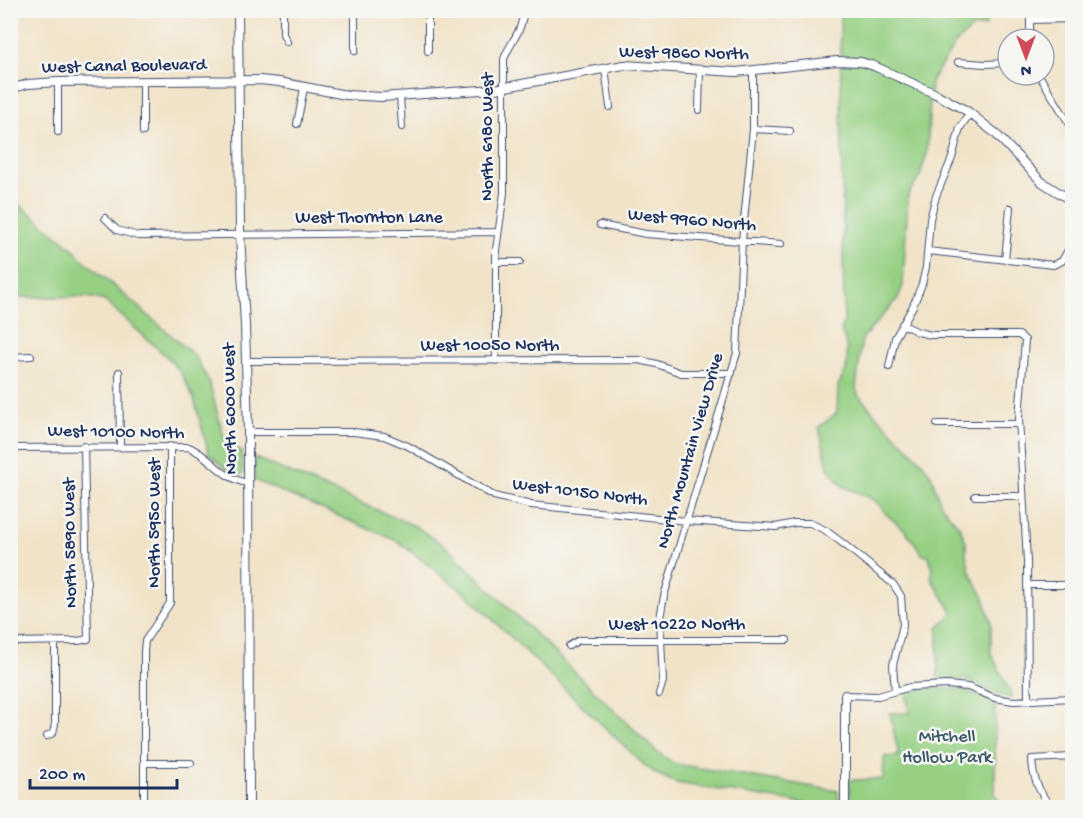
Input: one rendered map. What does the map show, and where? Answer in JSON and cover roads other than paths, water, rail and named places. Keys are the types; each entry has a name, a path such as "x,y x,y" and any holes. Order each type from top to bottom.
{"street":[{"name":"North 6000 West","path":"238,10 240,234 248,432 249,807"},
{"path":"283,10 283,34 287,42"},
{"path":"355,10 355,51"},
{"path":"428,10 428,51"},
{"name":"North 6180 West","path":"496,361 496,262 504,193 504,59 521,28 523,10"},
{"path":"1030,10 1030,27"},
{"path":"1030,20 1072,19"},
{"name":"West 9860 North","path":"400,96 503,87 624,65 736,72 855,61 874,66 946,99 970,113 995,134 1042,182 1072,201"},
{"path":"958,63 996,64"},
{"path":"605,69 610,107"},
{"path":"699,110 700,70"},
{"name":"North Mountain View Drive","path":"659,694 663,681 660,618 664,596 737,353 742,241 753,129 753,70"},
{"name":"West Canal Boulevard","path":"10,89 28,84 58,82 238,80"},
{"path":"238,80 279,82 363,98 400,96 402,128"},
{"path":"58,82 58,132"},
{"path":"143,82 143,132"},
{"path":"1046,87 1072,128"},
{"path":"297,124 304,88"},
{"path":"889,368 893,343 920,292 926,267 930,219 936,196 952,158 960,128 970,113"},
{"path":"753,129 790,131"},
{"path":"1005,260 1010,208"},
{"path":"105,218 117,230 138,236 240,234"},
{"name":"West 9960 North","path":"600,225 646,234 781,244"},
{"name":"West Thornton Lane","path":"240,234 498,232"},
{"path":"928,251 1056,264 1063,259 1072,243"},
{"path":"496,262 520,262"},
{"path":"902,324 918,332 931,335 1019,335 1023,337 1026,344 1019,424 1027,585 1028,701"},
{"path":"10,357 31,356"},
{"name":"West 10050 North","path":"246,361 639,360 681,373 732,373"},
{"path":"119,372 120,446"},
{"path":"937,424 1019,424"},
{"name":"West 10150 North","path":"248,432 354,432 384,436 408,446 494,496 531,505 687,520 776,526 794,523 810,524 825,530 892,584 901,597 903,625 892,664 895,691"},
{"name":"West 10100 North","path":"10,447 189,447 201,452 225,475 247,483"},
{"name":"North 5890 West","path":"55,642 88,639 84,447"},
{"name":"North 5950 West","path":"144,807 145,641 170,603 170,447"},
{"path":"975,496 1023,496"},
{"path":"1027,585 1072,585"},
{"name":"West 10220 North","path":"569,646 579,640 787,640"},
{"path":"10,642 55,642 55,724 53,733 47,736"},
{"path":"845,807 844,695 878,696 910,687 947,684 968,687 1007,701 1072,698"},
{"path":"1051,807 1037,789 1033,777 1032,759 1072,757"},
{"path":"145,763 191,763"}],"park label":[{"name":"Mitchell Hollow Park","path":"947,747"}]}
